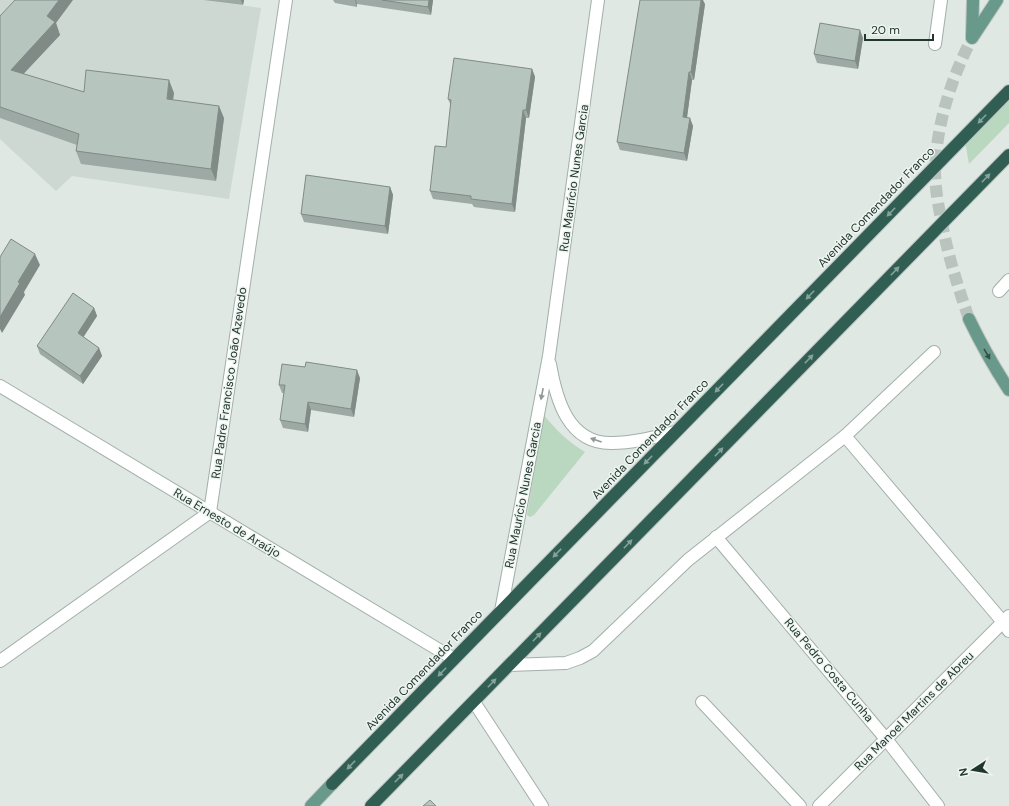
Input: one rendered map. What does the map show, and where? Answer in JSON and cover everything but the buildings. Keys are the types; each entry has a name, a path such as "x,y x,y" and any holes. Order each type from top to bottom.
{"highway":[{"name":"Avenida Comendador Franco","path":"332,784 1009,91"},
{"path":"371,806 1009,155"}],"main road":[{"path":"973,0 972,38 997,0"},
{"path":"969,319 983,348 1009,390"},
{"path":"316,806 332,784"},
{"name":"Avenida Comendador Franco","path":"311,806 332,784"}],"street":[{"name":"Rua Padre Francisco João Azevedo","path":"210,512 286,0"},
{"name":"Rua Maurício Nunes Garcia","path":"501,611 549,356 598,0"},
{"path":"935,44 941,0"},
{"path":"999,291 1009,280"},
{"path":"509,665 566,663 580,658 593,650 607,639 672,574 716,537 845,436 934,352"},
{"name":"Rua Maurício Nunes Garcia","path":"549,356 553,384 558,401 565,416 576,429 587,436 598,442 612,443 646,439 675,432"},
{"name":"Rua Ernesto de Araújo","path":"0,386 454,659"},
{"path":"845,436 1007,623"},
{"path":"0,661 210,512"},
{"name":"Rua Pedro Costa Cunha","path":"716,537 886,739 938,806"},
{"name":"Rua Manoel Martins de Abreu","path":"819,806 886,739 1007,623"},
{"path":"474,702 542,806"},
{"path":"702,702 800,806"}],"shaded area":[{"path":"0,0 203,0 261,8 229,199 72,176 56,191 0,139"}],"green space":[{"path":"1009,97 1009,123 969,164 965,141"},
{"path":"543,414 562,435 585,452 534,515 530,517 527,515"}],"tunnel":[{"path":"969,319 944,235 937,196 935,169 936,152 946,102 964,54 972,38"}]}
